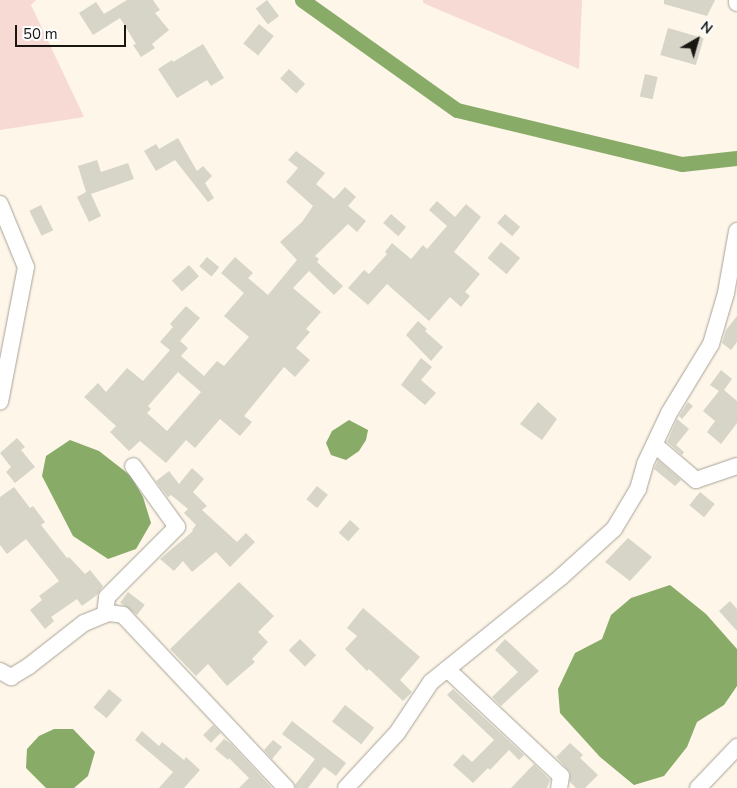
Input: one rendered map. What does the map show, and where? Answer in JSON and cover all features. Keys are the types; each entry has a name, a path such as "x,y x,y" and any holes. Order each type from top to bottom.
{"street":[{"path":"0,204 26,267 0,402"},
{"path":"346,788 397,733 431,682 561,577 614,528 638,489 645,464 669,413 711,344 726,293 737,231"},
{"path":"655,444 696,480 737,466"},
{"path":"105,614 107,596 177,527 132,466"},
{"path":"0,671 11,677 84,623 105,614 123,615 286,788"},
{"path":"446,669 561,776 559,788"},
{"path":"708,785 737,747"}],"shaded area":[{"path":"0,0 36,0 31,5 84,117 0,130"},
{"path":"423,0 582,0 579,69 423,3"},
{"path":"349,420 368,430 366,440 359,451 346,460 331,455 326,443 332,431"},
{"path":"70,440 99,451 131,476 143,497 151,523 136,549 108,559 73,536 42,476 46,456"},
{"path":"670,585 706,614 737,649 737,686 724,705 697,722 687,747 664,776 634,785 600,757 560,713 558,689 575,653 602,639 611,615 631,598"},
{"path":"54,729 73,729 95,752 88,776 74,788 46,788 26,768 27,749 39,736"}],"building":[{"path":"127,0 153,0 160,10 155,13 169,30 152,44 155,48 141,57 133,45 136,44 120,18 93,35 79,13 96,2 104,14"},
{"path":"267,0 279,16 268,24 256,8"},
{"path":"664,0 715,0 707,16 664,4"},
{"path":"259,24 274,36 258,55 243,43"},
{"path":"668,28 704,38 696,65 660,55"},
{"path":"203,44 224,78 211,86 207,80 177,98 158,69"},
{"path":"289,69 305,84 296,94 280,79"},
{"path":"645,74 658,77 652,99 640,96"},
{"path":"178,138 197,171 203,166 212,176 205,183 214,198 208,202 175,160 156,171 144,151 156,144 159,149"},
{"path":"296,151 325,173 316,184 334,199 345,187 356,197 348,206 366,221 357,232 348,224 315,256 319,259 317,262 343,286 334,295 309,271 293,288 321,312 306,329 310,332 296,348 310,360 295,377 284,367 244,416 252,422 240,436 220,419 195,448 186,440 166,463 140,441 129,451 110,432 116,426 84,397 98,383 106,392 127,368 143,381 170,350 160,342 173,327 170,324 186,306 200,318 180,341 188,348 181,356 204,376 217,361 224,366 249,337 224,316 244,293 221,273 235,257 253,273 248,278 268,295 297,260 280,242 302,222 313,206 286,182 298,168 288,160","holes":["178,372 201,392 167,431 147,413 151,409 148,406"]},
{"path":"97,160 101,172 128,163 134,179 91,194 101,216 89,222 77,197 86,192 78,166"},
{"path":"437,201 455,217 466,204 481,217 454,252 480,274 465,292 470,296 461,307 450,297 429,321 387,284 368,305 348,288 364,270 369,274 387,254 385,252 392,243 411,259 423,245 427,249 447,226 429,210"},
{"path":"41,205 53,230 42,236 29,211"},
{"path":"391,214 406,227 398,236 383,223"},
{"path":"505,214 520,227 512,236 497,223"},
{"path":"501,242 520,258 507,274 488,258"},
{"path":"207,257 219,267 212,276 199,266"},
{"path":"189,265 199,276 182,292 172,280"},
{"path":"737,316 737,342 731,350 722,343 726,330"},
{"path":"418,321 427,329 425,331 443,347 431,361 406,335"},
{"path":"421,358 432,367 421,380 436,393 425,405 401,385"},
{"path":"721,370 732,379 724,390 737,401 737,423 721,444 707,432 715,421 703,411 719,391 710,385"},
{"path":"538,402 557,419 542,440 520,424"},
{"path":"688,402 693,406 682,419 679,416"},
{"path":"677,419 689,429 676,445 684,452 682,455 667,442"},
{"path":"17,438 25,447 21,450 35,467 15,483 6,472 11,467 0,453"},
{"path":"658,460 681,480 675,486 654,469"},
{"path":"192,468 204,479 193,492 207,506 202,510 237,542 246,533 255,542 230,567 216,552 192,572 183,561 174,571 160,559 193,531 196,525 184,513 188,509 171,495 168,497 156,481 169,471 179,484"},
{"path":"317,486 328,495 317,508 306,499"},
{"path":"14,487 30,508 33,506 45,522 41,525 67,558 69,557 85,574 90,570 103,586 97,595 82,606 77,599 51,617 54,621 45,629 30,610 42,600 39,596 59,581 26,539 7,554 0,545 0,497"},
{"path":"700,492 715,504 704,517 689,505"},
{"path":"350,520 360,529 348,541 339,533"},
{"path":"628,538 652,557 630,581 605,562"},
{"path":"239,582 274,616 258,632 268,642 252,659 255,662 227,686 208,664 196,676 170,649"},
{"path":"128,592 145,605 137,615 120,602"},
{"path":"730,601 737,609 737,631 719,611"},
{"path":"363,608 420,657 400,680 412,692 403,701 369,669 367,671 345,649 357,636 347,628"},
{"path":"300,639 316,655 305,667 289,650"},
{"path":"505,639 539,671 501,706 492,697 518,672 495,650"},
{"path":"109,689 122,700 107,718 94,707"},
{"path":"453,689 524,755 519,760 509,750 490,770 488,768 473,783 453,765 463,754 472,762 494,740 447,695"},
{"path":"345,705 374,728 361,744 332,722"},
{"path":"292,721 346,763 336,776 324,767 308,788 296,788 295,785 315,759 282,734"},
{"path":"213,725 221,733 211,743 203,735"},
{"path":"142,731 159,746 162,742 184,760 186,757 200,770 184,788 159,788 173,772 135,740"},
{"path":"224,739 231,744 272,788 239,788 249,778 229,758 228,760 215,749"},
{"path":"273,740 282,747 272,759 264,750"},
{"path":"570,743 583,755 580,758 598,775 585,788 576,788 570,782 570,772 556,757"},
{"path":"534,764 550,780 547,788 511,788"}],"waterway":[{"path":"302,0 457,110 682,164 737,158"}]}
